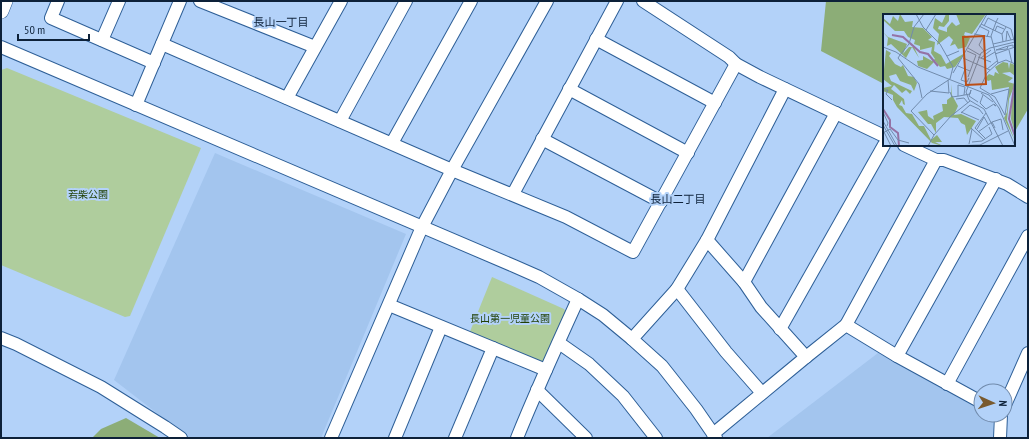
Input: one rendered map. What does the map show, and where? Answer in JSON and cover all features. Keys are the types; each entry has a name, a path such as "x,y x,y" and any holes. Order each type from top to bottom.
{"main road":[{"path":"1,11 5,1"}],"street":[{"path":"58,1 50,18 154,63"},
{"path":"102,40 119,1"},
{"path":"136,105 180,1"},
{"path":"200,1 315,47"},
{"path":"287,98 341,1"},
{"path":"340,121 406,1"},
{"path":"392,143 470,1"},
{"path":"512,194 617,1"},
{"path":"643,1 736,64 883,136"},
{"path":"332,438 422,226 543,3"},
{"path":"596,40 715,103"},
{"path":"162,44 452,170 566,217 633,252 736,64"},
{"path":"1,47 539,277 603,315 662,366 715,436 762,393 846,325 936,160"},
{"path":"569,89 688,153"},
{"path":"632,339 677,289 707,240 785,89"},
{"path":"744,282 836,113"},
{"path":"542,139 661,202"},
{"path":"780,329 883,146"},
{"path":"906,146 936,160 944,160 996,179 1028,197"},
{"path":"897,356 996,179"},
{"path":"947,384 1028,236"},
{"path":"707,240 744,282 761,307 806,357"},
{"path":"677,289 726,352 762,393"},
{"path":"517,438 536,390 578,299"},
{"path":"388,305 546,370"},
{"path":"846,325 897,356 973,398"},
{"path":"395,438 441,327"},
{"path":"1,338 16,344 101,387 165,426 181,438"},
{"path":"559,342 589,364 623,396 656,438"},
{"path":"455,438 493,348"},
{"path":"1013,387 1028,353"},
{"path":"536,390 586,438"},
{"path":"1000,438 1001,423"}],"shaded area":[{"path":"215,153 406,234 321,438 189,438 114,380"},
{"path":"878,353 973,404 973,423 993,423 993,438 767,438"}],"green space":[{"path":"826,1 1028,1 1028,109 1015,131 1015,14 883,14 883,83 821,51"},
{"name":"若柴公園","path":"7,68 201,148 130,316 125,317 1,265 1,70"},
{"name":"長山第一児童公園","path":"492,277 564,309 567,314 545,367 469,334"},
{"path":"126,418 160,438 92,438 101,429"}],"district":[{"name":"長山一丁目","path":"281,22"},
{"name":"長山二丁目","path":"678,199"}]}
